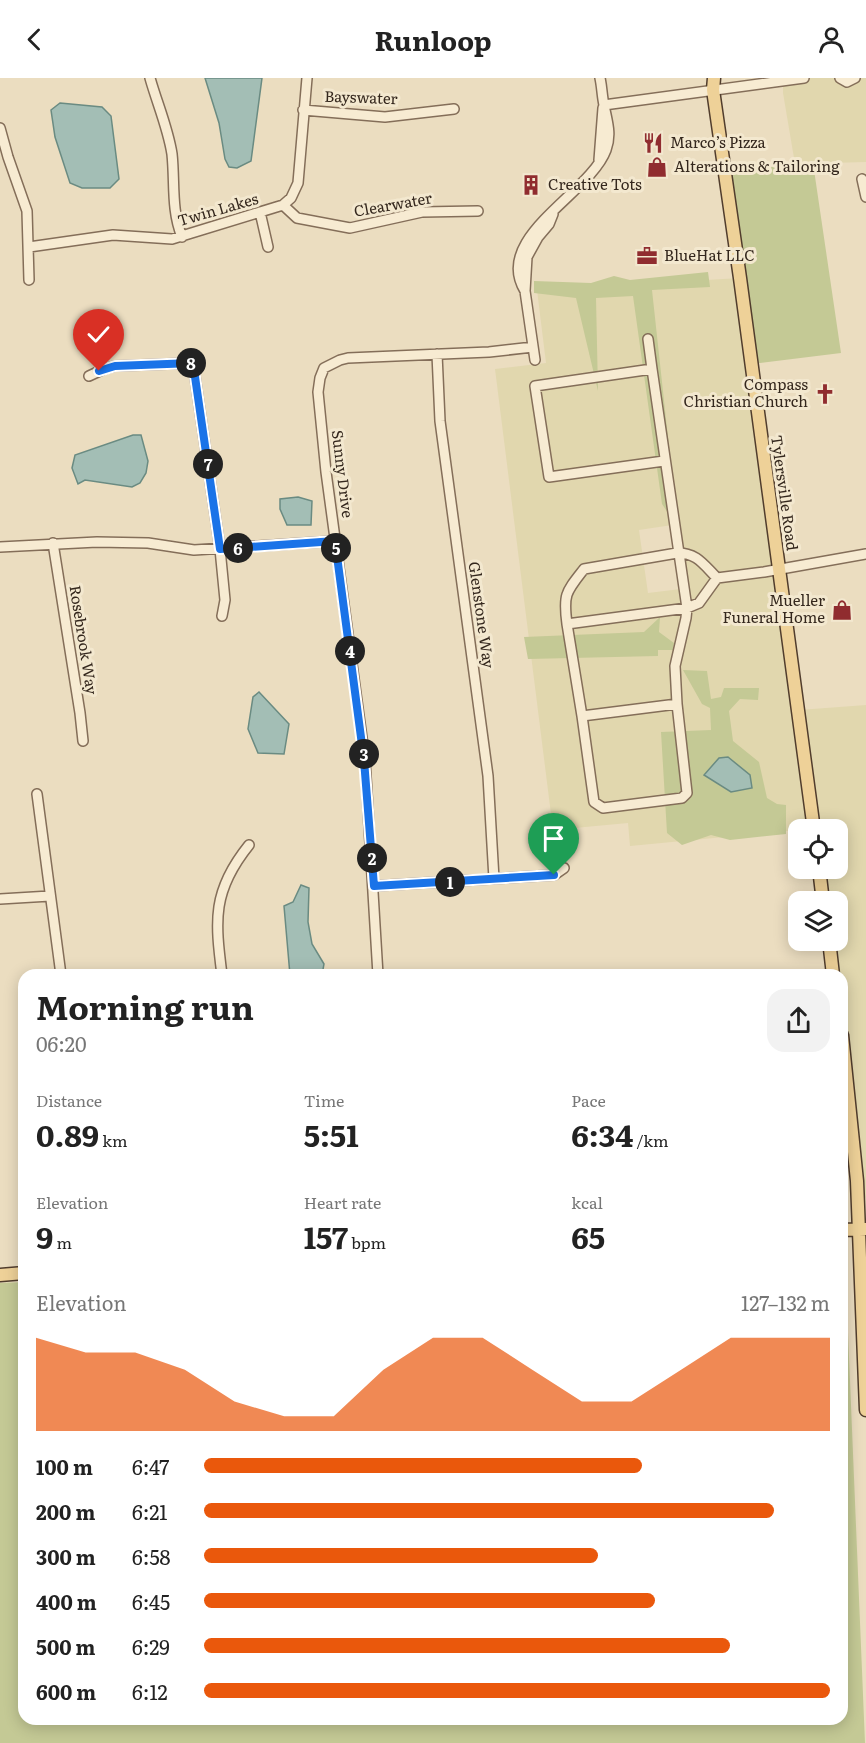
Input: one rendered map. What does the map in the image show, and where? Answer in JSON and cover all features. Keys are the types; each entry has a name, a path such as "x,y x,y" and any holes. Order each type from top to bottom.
{"main road":[{"name":"Tylersville Road","path":"705,78 714,84 813,819"},
{"path":"830,951 832,969"},
{"path":"848,1088 862,1229 866,1410"},
{"path":"0,1275 18,1274"}],"street":[{"path":"150,78 169,140 176,217 182,237"},
{"path":"283,205 291,198 298,183 306,78"},
{"path":"535,360 525,291 519,281 522,252 542,221 553,214 587,178 606,153 609,120 600,78"},
{"path":"604,105 714,84 804,78"},
{"path":"840,78 847,82 855,78"},
{"name":"Bayswater","path":"303,110 385,117 454,109"},
{"path":"0,128 27,211 29,280"},
{"path":"862,179 866,197"},
{"name":"Twin Lakes","path":"29,248 104,235 172,239 283,205"},
{"name":"Clearwater","path":"283,205 297,218 350,228 422,212 478,211"},
{"path":"260,213 268,247"},
{"path":"648,339 677,553 687,608 675,666 687,793 682,798 603,808 594,802 564,602 569,589 584,569 677,553 689,553 696,557 717,578"},
{"name":"Sunny Drive","path":"378,969 364,760 320,423 318,392 320,378 324,368 348,358 489,352 533,347"},
{"name":"Glenstone Way","path":"437,354 440,421 488,777 494,879"},
{"path":"89,376 115,366 193,363 220,549 225,600 222,616"},
{"path":"652,369 535,386 549,477 664,461"},
{"path":"0,547 53,543 148,543 194,550 335,541"},
{"name":"Rosebrook Way","path":"53,543 80,713 82,741"},
{"path":"567,624 687,608 699,603 717,578 866,554"},
{"path":"582,716 677,704"},
{"path":"37,794 60,969"},
{"path":"221,969 216,929 220,898 229,874 249,845"},
{"path":"374,886 554,875 564,868"},
{"path":"0,899 50,896"}],"shaded area":[{"path":"783,78 866,78 866,162 795,164 783,93"},
{"path":"740,278 799,710 866,705 866,1199 857,1181 848,1093 848,969 832,969 830,951 848,951 848,891 822,891 820,879 848,879 848,819 788,819 788,831 630,846 628,823 553,830 495,369 546,363 537,290","holes":["679,524 689,588 648,593 639,530"]}],"green space":[{"path":"813,163 841,353 752,364 724,167"},
{"path":"708,272 710,287 652,290 675,502 670,516 662,504 633,296 596,298 598,391 576,298 534,293 534,281 591,283 614,276 630,280"},
{"path":"660,617 659,632 674,643 673,650 658,650 658,656 528,659 524,637 644,632"},
{"path":"683,670 707,671 711,699 721,697 724,688 759,688 758,700 740,699 729,711 733,741 759,762 767,798 777,804 786,805 786,834 730,840 711,835 682,845 667,833 661,732 711,730 710,708 702,704"},
{"path":"18,1282 18,1725 848,1725 848,1332 865,1743 0,1743 0,1283"}],"water":[{"path":"205,78 262,78 251,161 237,168 229,167 225,159 219,123"},
{"path":"60,103 102,107 111,116 119,179 110,188 82,188 70,183 55,137 51,110"},
{"path":"133,435 141,435 148,461 146,473 140,483 132,487 85,480 78,484 72,468 75,455"},
{"path":"298,497 312,501 311,525 287,525 280,509 280,499"},
{"path":"259,692 289,724 284,754 258,753 248,729 253,697"},
{"path":"728,757 750,775 752,788 731,792 704,775 719,758"},
{"path":"301,885 309,888 308,922 312,944 324,964 323,969 289,969 284,906 293,902"}],"place":[{"name":"Marco’s Pizza","path":"653,143"},
{"name":"Alterations & Tailoring","path":"657,167"},
{"name":"Creative Tots","path":"531,185"},
{"name":"BlueHat LLC","path":"647,256"},
{"name":"Compass Christian Church","path":"825,394"},
{"name":"Mueller Funeral Home","path":"842,610"}],"route":[{"path":"99,371 115,366 193,363 220,549 335,541 364,760 374,886 554,875"}]}
